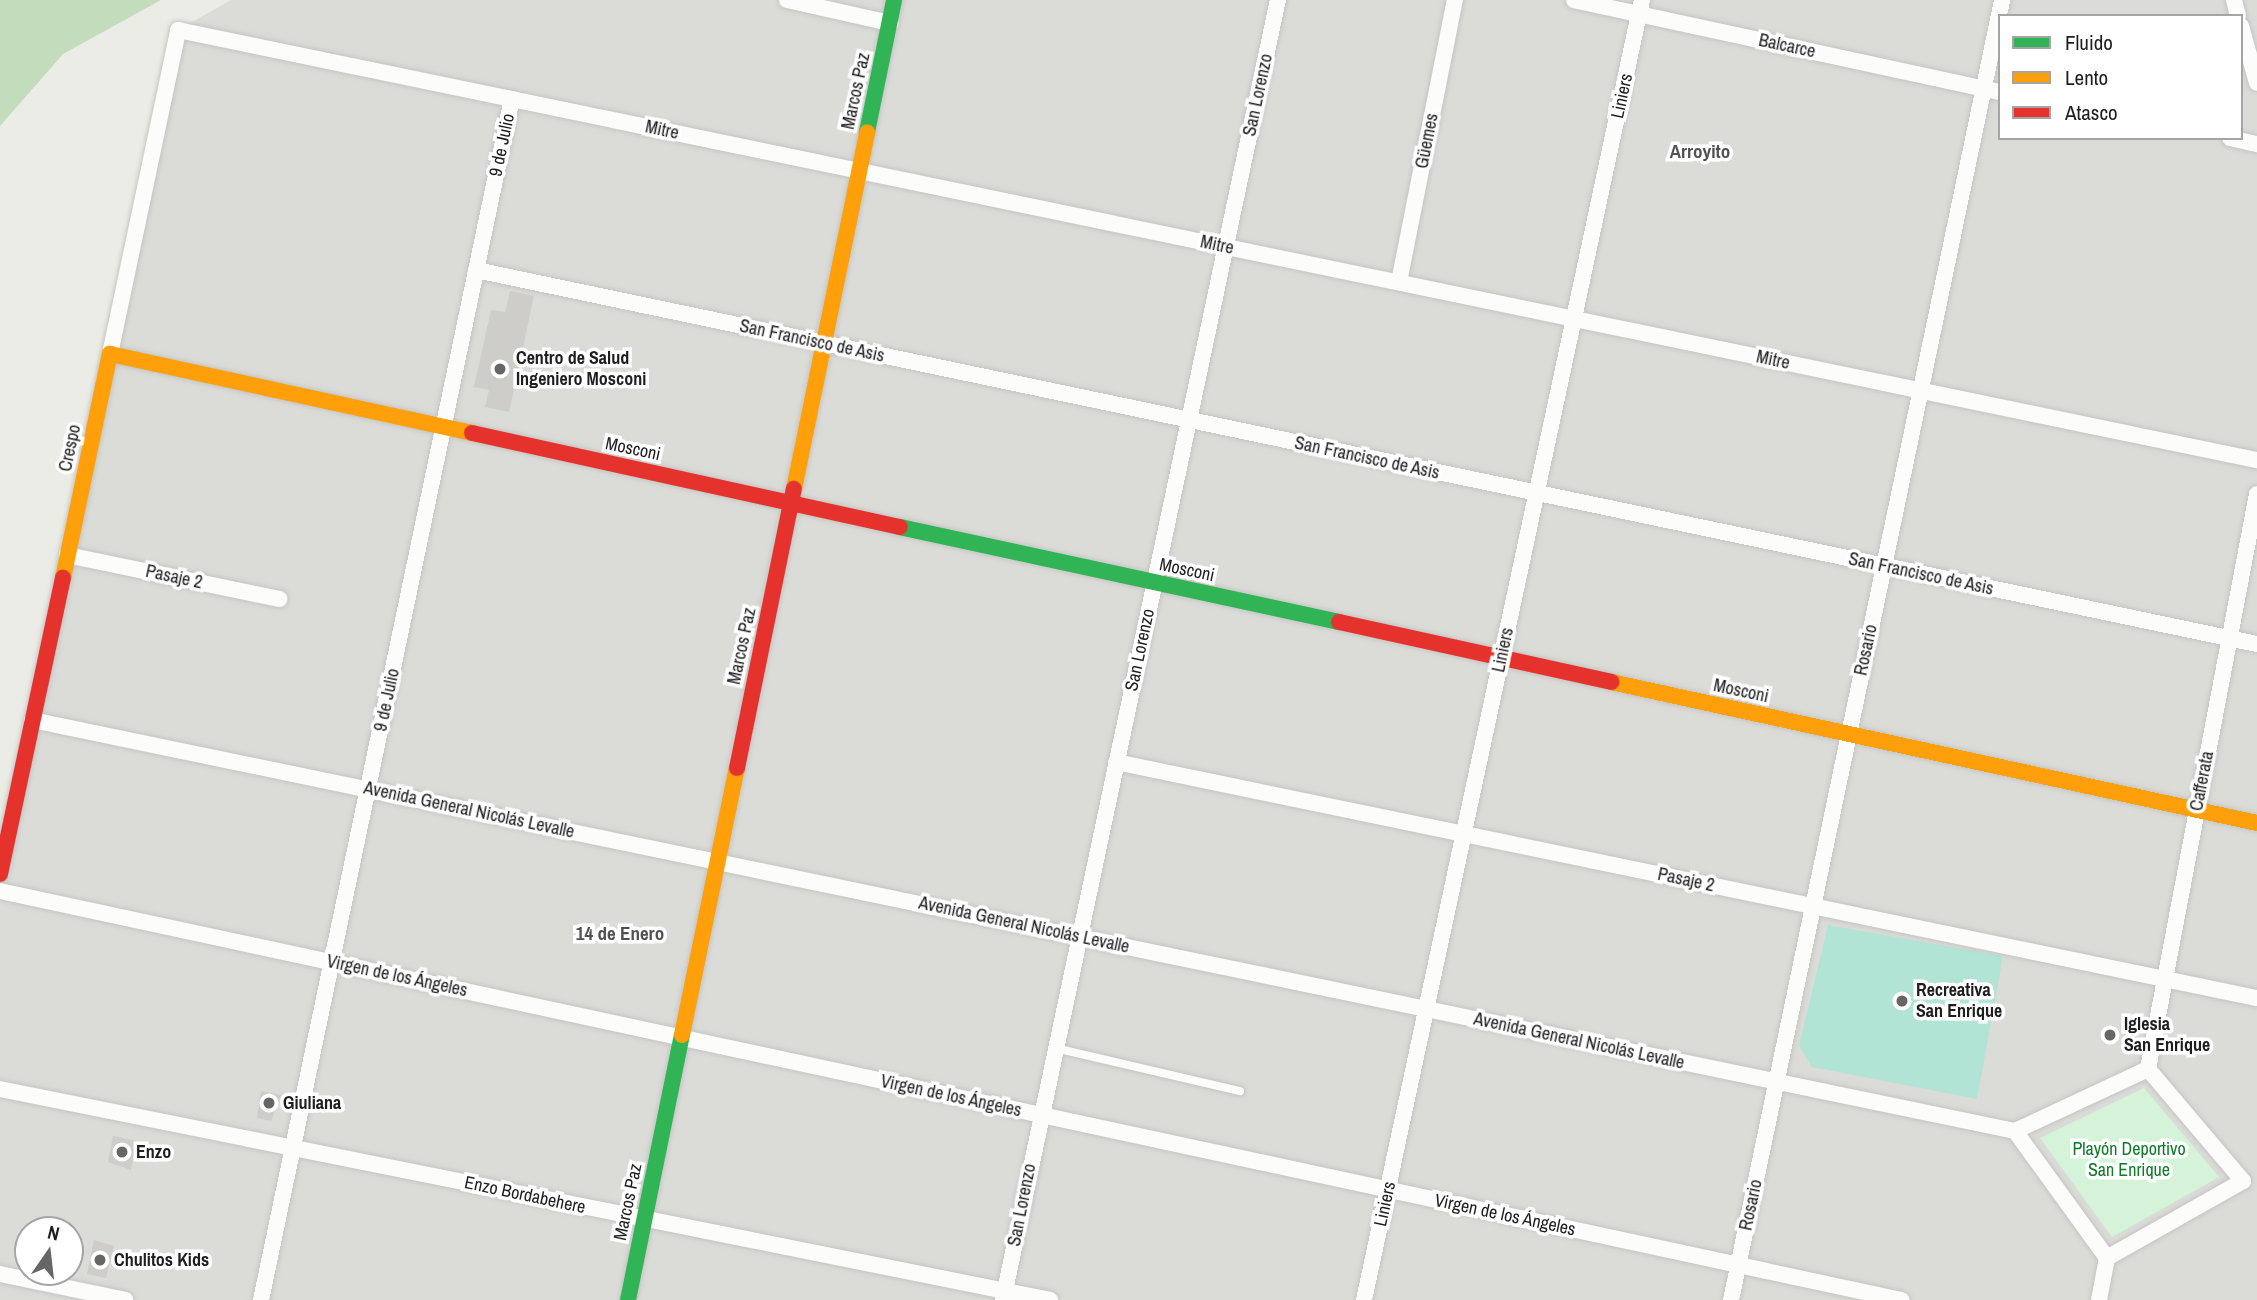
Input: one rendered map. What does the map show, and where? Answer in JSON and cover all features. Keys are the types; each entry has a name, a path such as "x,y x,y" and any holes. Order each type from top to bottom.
{"street":[{"path":"787,0 890,23"},
{"name":"Marcos Paz","path":"628,1300 894,0"},
{"name":"San Lorenzo","path":"1004,1295 1278,0"},
{"name":"Güemes","path":"1399,282 1455,0"},
{"name":"Balcarce","path":"1574,0 1641,7 1992,90"},
{"name":"Liniers","path":"1364,1300 1641,7"},
{"name":"Mitre","path":"178,30 2257,460"},
{"name":"Crespo","path":"0,874 178,30"},
{"path":"2243,33 2257,83"},
{"name":"Rosario","path":"1731,1300 1921,390 1992,90 1998,36"},
{"name":"9 de Julio","path":"261,1300 512,99"},
{"path":"2239,140 2257,144"},
{"name":"San Francisco de Asis","path":"476,270 2257,644"},
{"name":"Mosconi","path":"110,354 2257,823"},
{"name":"Cafferata","path":"2148,1069 2257,494"},
{"name":"Pasaje 2","path":"67,555 280,599"},
{"name":"Avenida General Nicolás Levalle","path":"32,720 2015,1131"},
{"name":"Pasaje 2","path":"1116,762 2257,998"},
{"name":"Virgen de los Ángeles","path":"0,891 1902,1300"},
{"path":"2099,1300 2107,1258 2015,1131 2148,1069 2250,1183 2107,1258"},
{"name":"Enzo Bordabehere","path":"0,1089 1004,1295 1051,1300"},
{"path":"0,1274 125,1300"}],"lane":[{"path":"1055,1048 1240,1091"}],"shaded area":[{"path":"231,0 2257,0 2257,1300 0,1300 0,874 178,30"}],"green space":[{"path":"0,0 161,0 63,54 0,126"},
{"name":"Recreativa San Enrique","path":"1828,925 2003,956 1977,1099 1812,1067 1799,1046"},
{"name":"Playón Deportivo San Enrique","path":"2144,1088 2219,1177 2112,1237 2040,1138"}],"building":[{"path":"510,291 534,296 509,412 485,407 489,390 474,387 491,310 505,312"},
{"name":"Giuliana","path":"261,1091 281,1095 271,1121 257,1118"},
{"name":"Enzo","path":"113,1136 136,1141 131,1170 108,1162"},
{"name":"Chulitos Kids","path":"94,1240 114,1246 106,1278 87,1274"}],"traffic: fast":[{"path":"867,132 894,0"},
{"path":"900,527 1339,622"},
{"path":"628,1300 682,1035"}],"traffic: slow":[{"path":"794,489 867,132"},
{"path":"63,578 110,354 472,433"},
{"path":"1611,682 2257,823"},
{"path":"682,1035 737,768"}],"traffic: jam":[{"path":"472,433 900,527"},
{"path":"737,768 794,489"},
{"path":"0,874 63,578"},
{"path":"1339,622 1611,682"}],"place":[{"name":"Centro de Salud Ingeniero Mosconi","path":"500,369"},
{"name":"Recreativa San Enrique","path":"1902,1001"},
{"name":"Iglesia San Enrique","path":"2110,1035"},
{"name":"Giuliana","path":"269,1103"},
{"name":"Enzo","path":"122,1152"},
{"name":"Chulitos Kids","path":"100,1260"}],"district":[{"name":"Arroyito","path":"1700,152"},
{"name":"14 de Enero","path":"620,934"}]}
